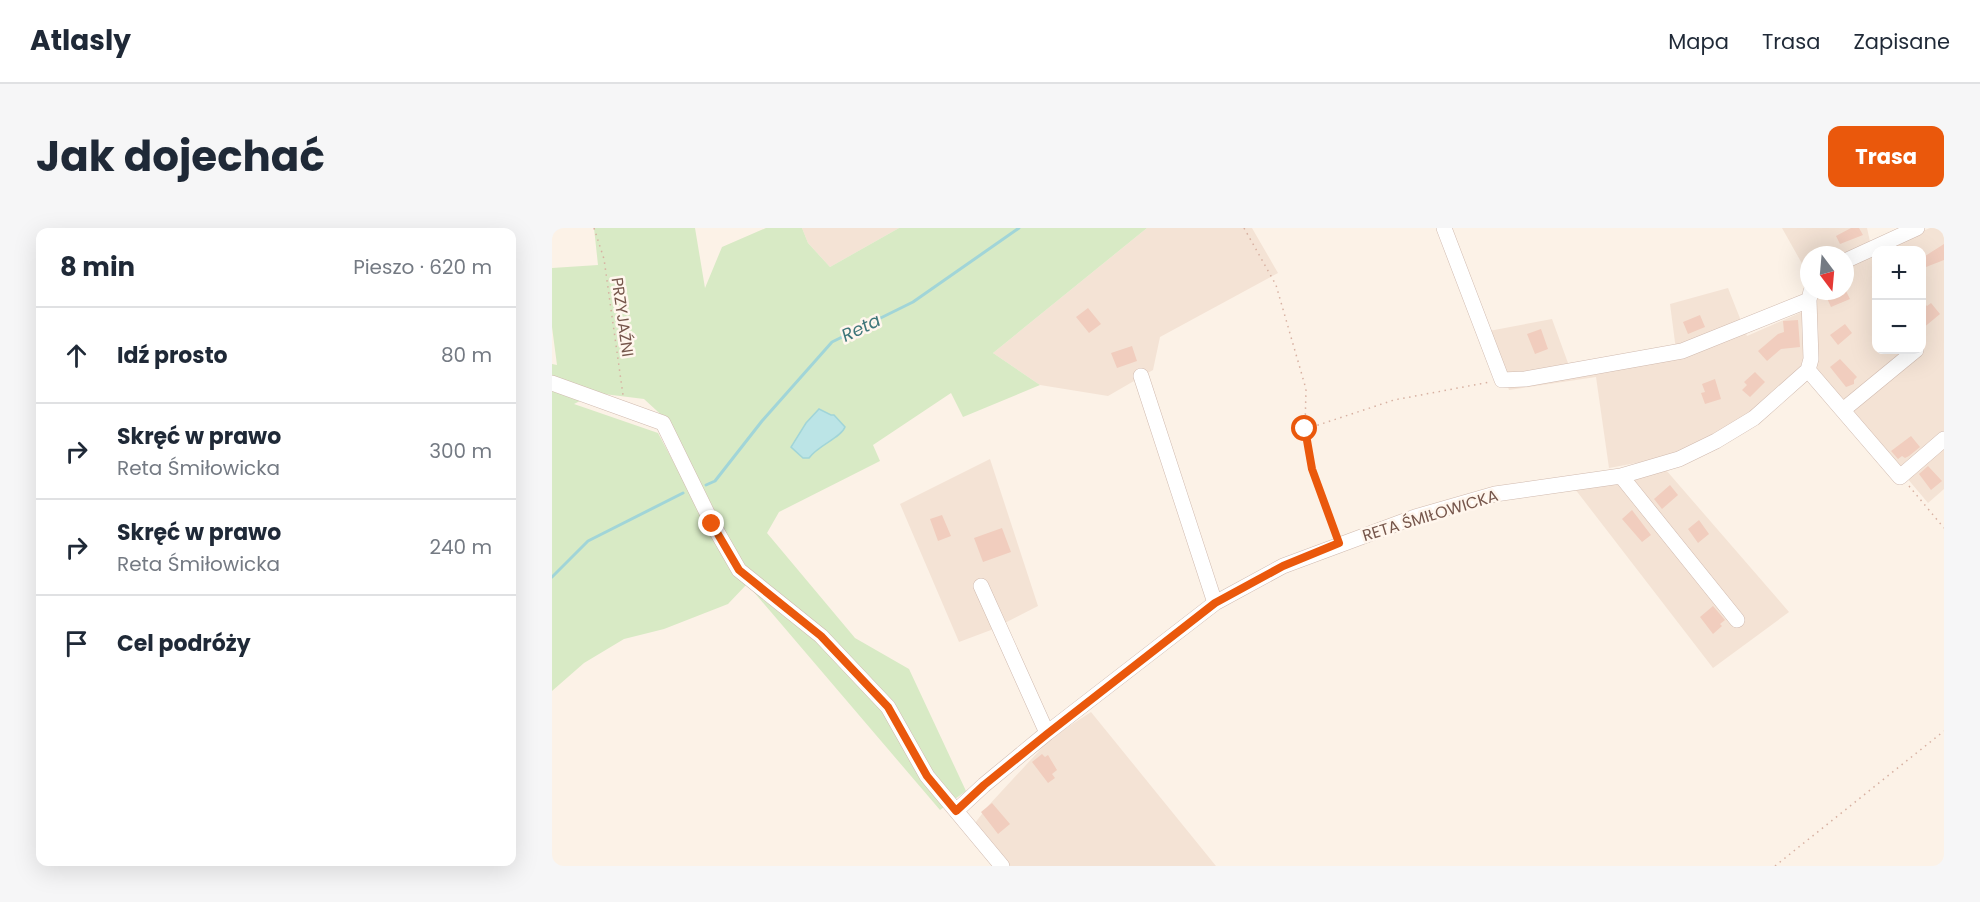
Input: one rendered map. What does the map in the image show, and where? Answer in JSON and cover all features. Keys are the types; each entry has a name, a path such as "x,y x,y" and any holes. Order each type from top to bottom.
{"street":[{"path":"1444,228 1502,380 1525,379 1682,351 1801,300"},
{"path":"1854,257 1917,228"},
{"path":"1810,300 1811,359 1808,370 1900,477 1944,439"},
{"path":"1843,410 1910,354"},
{"name":"RETA ŚMIŁOWICKA","path":"956,811 1047,734 1215,603 1283,566 1339,543 1415,517 1496,494 1621,476 1679,459 1716,441 1754,418 1808,370"},
{"path":"1141,376 1215,603"},
{"path":"552,383 663,423 712,524 739,570 821,636 888,707 927,776 1002,866"},
{"path":"1621,476 1737,620"},
{"path":"981,586 1047,734"}],"path":[{"name":"PRZYJAŹNI","path":"594,228 604,259 625,409"},
{"path":"1244,228 1276,285 1306,389 1305,429 1312,469 1339,543"},
{"path":"1305,429 1394,400 1502,380"},
{"path":"1900,477 1944,528"},
{"path":"1775,866 1944,731"}],"shaded area":[{"path":"802,228 899,228 830,267 808,243"},
{"path":"1147,228 1252,228 1278,273 1160,337 1153,370 1108,396 1040,385 993,353"},
{"path":"1782,228 1867,228 1871,246 1854,252 1854,246 1800,246 1800,260"},
{"path":"1930,228 1944,228 1944,489 1928,503 1815,369 1813,300 1854,300 1854,262 1872,254 1872,354 1926,354 1926,246 1888,246"},
{"path":"1728,288 1747,336 1802,312 1804,366 1753,414 1674,456 1609,468 1596,377 1509,390 1489,331 1552,319 1568,363 1676,350 1670,304"},
{"path":"990,459 1038,606 991,630 959,642 900,504"},
{"path":"1666,470 1789,612 1713,668 1575,489"},
{"path":"1091,712 1216,866 1002,866 972,827 988,806 1051,738"}],"green space":[{"path":"594,228 695,228 705,288 722,247 766,228 802,228 808,243 830,267 899,228 1147,228 993,353 1040,385 963,417 951,393 873,445 880,461 779,512 767,533 855,638 909,669 966,791 940,810 747,584 728,604 664,629 624,639 584,663 552,691 552,364 557,365 552,327 552,268 598,265","holes":["596,393 644,399 669,422 695,479 731,570 658,433 574,404"]}],"water":[{"path":"819,409 834,415 845,427 839,435 809,458 803,458 791,447 806,423"}],"building":[{"path":"1851,228 1859,228 1863,235 1840,244 1836,236"},
{"path":"1944,244 1944,260 1926,267 1926,255"},
{"path":"1828,300 1848,300 1831,307"},
{"path":"1931,303 1940,314 1926,326 1926,305"},
{"path":"1088,308 1101,324 1089,333 1076,317"},
{"path":"1700,315 1705,327 1688,334 1683,322"},
{"path":"1798,320 1800,347 1781,349 1767,361 1758,351 1778,334 1784,332 1783,321"},
{"path":"1845,324 1852,333 1838,345 1830,335"},
{"path":"1541,329 1548,349 1535,354 1527,334"},
{"path":"1132,346 1137,361 1117,368 1111,353"},
{"path":"1840,359 1857,377 1854,384 1846,387 1830,367"},
{"path":"1755,372 1765,382 1750,397 1742,390 1747,385 1744,382"},
{"path":"1715,379 1721,399 1705,404 1701,393 1705,392 1702,384"},
{"path":"1911,436 1920,447 1909,456 1905,458 1902,456 1898,459 1891,451"},
{"path":"1928,466 1942,481 1931,490 1919,474"},
{"path":"1670,485 1678,495 1662,509 1654,499"},
{"path":"1632,510 1651,535 1642,542 1622,519"},
{"path":"942,515 951,536 938,541 930,519"},
{"path":"1699,520 1709,534 1698,543 1688,529"},
{"path":"1002,528 1011,552 983,562 974,538"},
{"path":"1713,606 1725,620 1713,634 1700,617"},
{"path":"1042,754 1045,757 1048,755 1057,770 1052,774 1055,778 1048,783 1032,762"},
{"path":"992,803 1010,824 998,834 981,812"}],"waterway":[{"name":"Reta","path":"706,485 715,481 762,421 832,342 913,302 1019,228"},
{"name":"Reta","path":"552,577 588,541 683,493"}],"route":[{"path":"712,524 739,570 821,636 888,707 927,776 956,811 1047,734 1215,603 1283,566 1339,543 1312,469 1305,429"}]}
